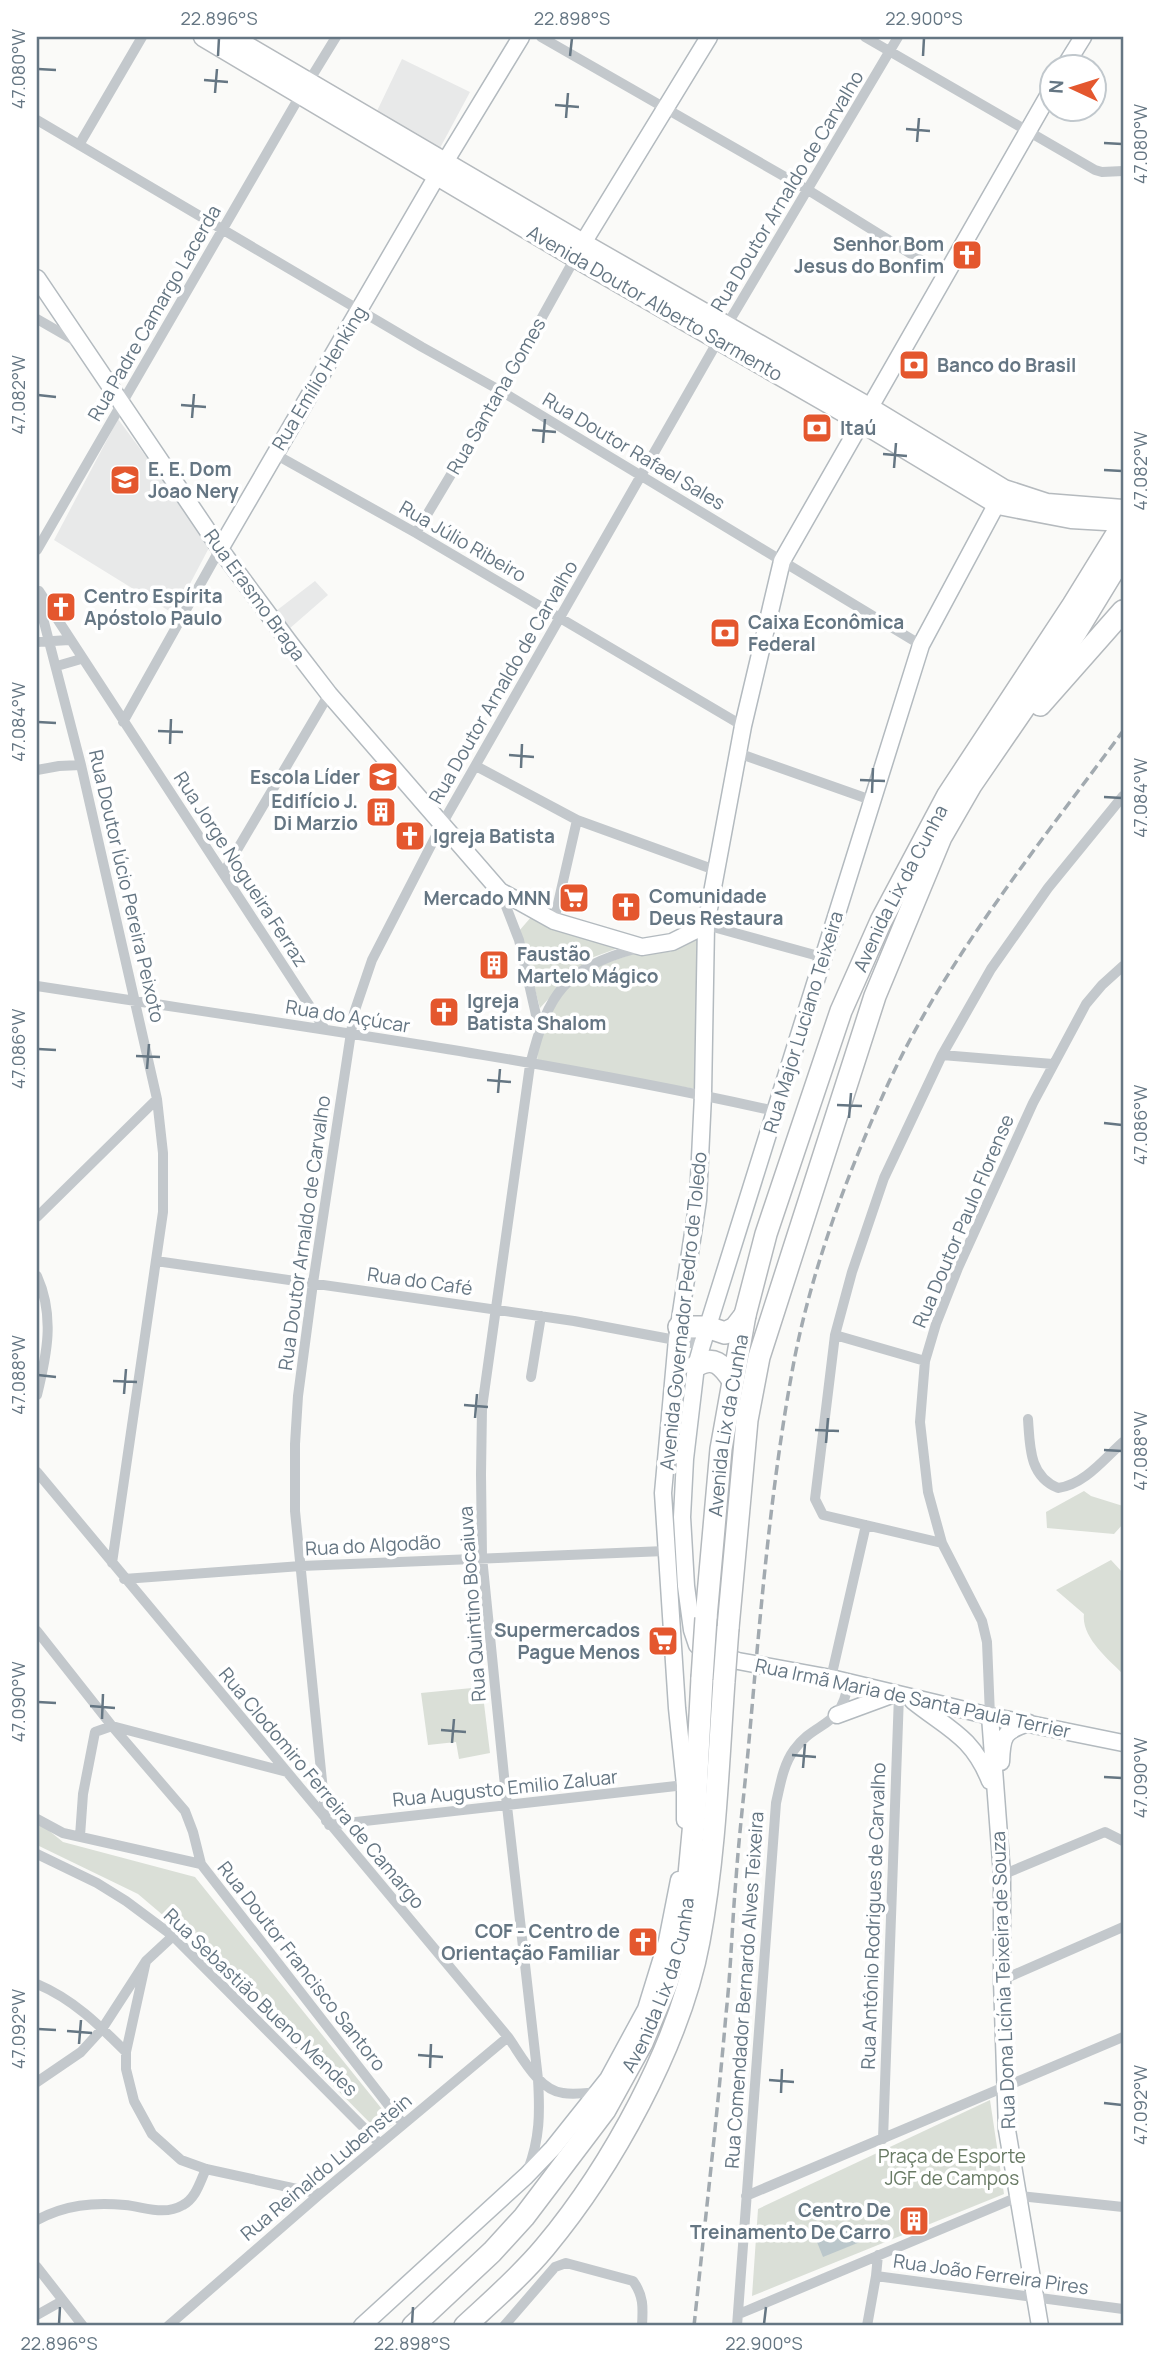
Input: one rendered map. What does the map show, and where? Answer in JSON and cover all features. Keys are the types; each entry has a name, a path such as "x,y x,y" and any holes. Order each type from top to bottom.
{"highway":[{"name":"Avenida Lix da Cunha","path":"413,2326 492,2252 524,2217 606,2110 658,2007 682,1934 689,1884 706,1618 721,1449 745,1315 766,1234 841,1012 881,920 948,794 1073,606 1123,523"},
{"name":"Avenida Lix da Cunha","path":"465,2326 544,2249 595,2181 645,2092 686,1991 699,1941 712,1849 747,1420 766,1333 890,955 941,837 971,785 1076,632 1123,555"},
{"path":"1007,735 1044,702 1123,611"},
{"path":"702,1346 721,1333 730,1331 745,1315"},
{"path":"678,1333 702,1346 710,1360 721,1364 732,1379"},
{"path":"685,1836 689,1884"},
{"path":"646,2009 686,1907"}],"main road":[{"name":"Avenida Doutor Alberto Sarmento","path":"203,37 305,88"},
{"name":"Avenida Doutor Alberto Sarmento","path":"232,37 305,88 579,250 865,414 1001,497 1035,500 1123,523"},
{"name":"Rua Emílio Henking","path":"220,549 274,453 521,37"},
{"name":"Rua Santana Gomes","path":"579,250 709,37"},
{"path":"1074,52 1083,37"},
{"name":"Avenida Governador Pedro de Toledo","path":"362,2326 553,2148 608,2079 646,2009 673,1915 685,1836 685,1785 665,1552 663,1493 678,1333 698,1200 706,925 743,726 782,561 1038,112"},
{"name":"Rua Erasmo Braga","path":"37,278 220,549 329,694 500,891 554,920 642,947 672,942 706,925"},
{"name":"Rua Major Luciano Teixeira","path":"703,1650 697,1645 692,1630 685,1577 682,1517 685,1459 702,1346 921,645 1001,497"},
{"name":"Avenida Doutor Alberto Sarmento","path":"1073,512 1123,509"},
{"name":"Rua Major Luciano Teixeira","path":"663,1493 685,1577"},
{"name":"Rua Irmã Maria de Santa Paula Terrier","path":"703,1650 738,1661 831,1678 990,1716 1123,1743"},
{"path":"837,1715 900,1695 957,1731 971,1745 989,1778 996,1802"},
{"name":"Rua Dona Licínia Teixeira de Souza","path":"990,1716 1002,1875 1007,2130 1040,2326"},
{"path":"996,1802 1004,1737 1010,1730 1030,1723"}],"street":[{"path":"79,145 142,37"},
{"name":"Rua Padre Camargo Lacerda","path":"37,550 336,37"},
{"path":"541,37 808,191 945,275"},
{"path":"866,37 1097,171 1123,171"},
{"name":"Rua Doutor Arnaldo de Carvalho","path":"327,1823 295,1511 295,1444 298,1396 313,1283 357,1002 369,967 442,824 722,333 898,37"},
{"name":"Rua Doutor Rafael Sales","path":"37,120 501,391 921,645"},
{"name":"Rua Santana Gomes","path":"416,533 501,391 579,250"},
{"path":"37,319 83,346"},
{"name":"Rua Júlio Ribeiro","path":"274,453 416,533 743,726"},
{"name":"Rua Emílio Henking","path":"123,722 220,549"},
{"name":"Rua Jorge Nogueira Ferraz","path":"37,588 324,1028"},
{"name":"Rua Doutor lúcio Pereira Peixoto","path":"37,595 57,666 136,1001 157,1099 163,1153 164,1192 156,1261 112,1563"},
{"path":"37,642 69,640"},
{"path":"57,666 81,659"},
{"path":"223,872 329,694"},
{"path":"738,753 871,800"},
{"path":"37,771 81,765"},
{"path":"476,766 578,820 715,870"},
{"path":"942,1543 823,1515 815,1499 835,1335 852,1272 884,1178 942,1055 1008,943 1056,878 1123,796"},
{"path":"554,920 578,820"},
{"name":"Rua Erasmo Braga","path":"500,891 519,940 539,1028"},
{"path":"706,925 822,957"},
{"name":"Rua Erasmo Braga","path":"539,1028 555,997 580,971 605,957 642,947"},
{"name":"Rua Doutor Paulo Florense","path":"990,1716 987,1642 982,1621 942,1543 928,1492 920,1422 925,1361 958,1268 1009,1153 1053,1064 1086,1004 1123,966"},
{"name":"Rua do Açúcar","path":"37,986 324,1028 703,1095 775,1111"},
{"name":"Rua Quintino Bocaiuva","path":"526,2176 537,2146 540,2115 538,2079 482,1557 482,1408 530,1065 539,1028"},
{"path":"942,1055 1053,1064"},
{"path":"37,1217 157,1099"},
{"name":"Rua do Café","path":"156,1261 678,1333"},
{"path":"37,1276 44,1293 48,1325 46,1356 37,1395"},
{"path":"531,1377 541,1316"},
{"path":"835,1335 925,1361"},
{"path":"1028,1419 1035,1469 1042,1480 1058,1488 1073,1484 1084,1477 1123,1442"},
{"name":"Rua Clodomiro Ferreira de Camargo","path":"37,1472 508,2037 538,2079"},
{"path":"831,1678 866,1524"},
{"name":"Rua do Algodão","path":"124,1579 301,1566 665,1552"},
{"path":"37,1631 112,1726 185,1811 201,1864"},
{"path":"837,1715 845,1699 848,1683"},
{"name":"Rua Antônio Rodrigues de Carvalho","path":"883,2139 900,1695"},
{"name":"Rua Comendador Bernardo Alves Teixeira","path":"737,2326 776,1803 782,1779 795,1748 837,1715"},
{"path":"80,1836 83,1794 95,1732 112,1726 287,1772"},
{"name":"Rua Augusto Emilio Zaluar","path":"327,1823 685,1785"},
{"name":"Rua Doutor Francisco Santoro","path":"37,1819 63,1833 201,1864 403,2124"},
{"path":"1002,1875 1105,1832 1123,1841"},
{"name":"Rua Sebastião Bueno Mendes","path":"37,1854 126,1900 173,1936 380,2144"},
{"path":"1002,1980 1123,1927"},
{"path":"37,2082 69,2062 102,2029 146,1961 173,1936"},
{"path":"146,1961 126,2052 126,2069 132,2094 152,2134 181,2160 206,2169 320,2194"},
{"path":"37,1984 82,2010 126,2052"},
{"name":"Rua Reinaldo Lubenstein","path":"168,2326 320,2194 508,2037"},
{"path":"746,2196 1123,2037"},
{"path":"538,2079 555,2091 564,2093 597,2092"},
{"path":"37,2220 58,2209 83,2205 126,2205 156,2211 177,2207 194,2196 206,2169"},
{"path":"739,2314 1020,2196 1123,2207"},
{"name":"Rua João Ferreira Pires","path":"878,2256 876,2276 1123,2309"},
{"path":"504,2326 555,2267 566,2263 633,2281 640,2291 643,2304 642,2326"},
{"path":"37,2267 83,2326"},
{"path":"867,2326 876,2276"},
{"path":"37,2315 62,2301"},
{"path":"515,2315 523,2326"}],"shaded area":[{"path":"402,59 470,92 440,148 377,111"},
{"name":"E. E. Dom Joao Nery","path":"118,419 211,544 174,614 54,540"},
{"path":"315,581 328,595 289,629 276,611"},
{"path":"854,2227 860,2242 823,2257 817,2242"}],"green space":[{"path":"532,916 621,947 591,958 540,1008 519,931"},
{"path":"702,929 696,1089 537,1063 543,1026 568,985 595,967 644,950 670,952"},
{"path":"1084,1491 1091,1496 1123,1506 1123,1524 1114,1534 1047,1528 1046,1512"},
{"path":"1111,1560 1123,1573 1123,1674 1091,1639 1084,1623 1084,1614 1056,1590"},
{"path":"482,1687 490,1753 459,1759 456,1742 428,1745 421,1693"},
{"path":"37,1821 63,1842 195,1877 394,2124 379,2132 171,1922 138,1894 37,1845"},
{"name":"Praça de Esporte JGF de Campos","path":"990,2100 1004,2194 752,2296 758,2209"}],"railway":[{"path":"694,2326 729,1980 767,1553 786,1405 812,1286 822,1251 860,1150 911,1037 966,946 1123,731"}],"place":[{"name":"Senhor Bom Jesus do Bonfim","path":"967,255"},
{"name":"Banco do Brasil","path":"914,365"},
{"name":"Itaú","path":"817,428"},
{"name":"E. E. Dom Joao Nery","path":"125,480"},
{"name":"Centro Espírita Apóstolo Paulo","path":"61,607"},
{"name":"Caixa Econômica Federal","path":"725,633"},
{"name":"Escola Líder","path":"383,777"},
{"name":"Edifício J. Di Marzio","path":"381,812"},
{"name":"Igreja Batista","path":"410,836"},
{"name":"Mercado MNN","path":"574,898"},
{"name":"Comunidade Deus Restaura","path":"626,907"},
{"name":"Faustão Martelo Mágico","path":"494,965"},
{"name":"Igreja Batista Shalom","path":"444,1012"},
{"name":"Supermercados Pague Menos","path":"663,1641"},
{"name":"COF - Centro de Orientação Familiar","path":"643,1942"},
{"name":"Centro De Treinamento De Carro","path":"914,2221"}]}
